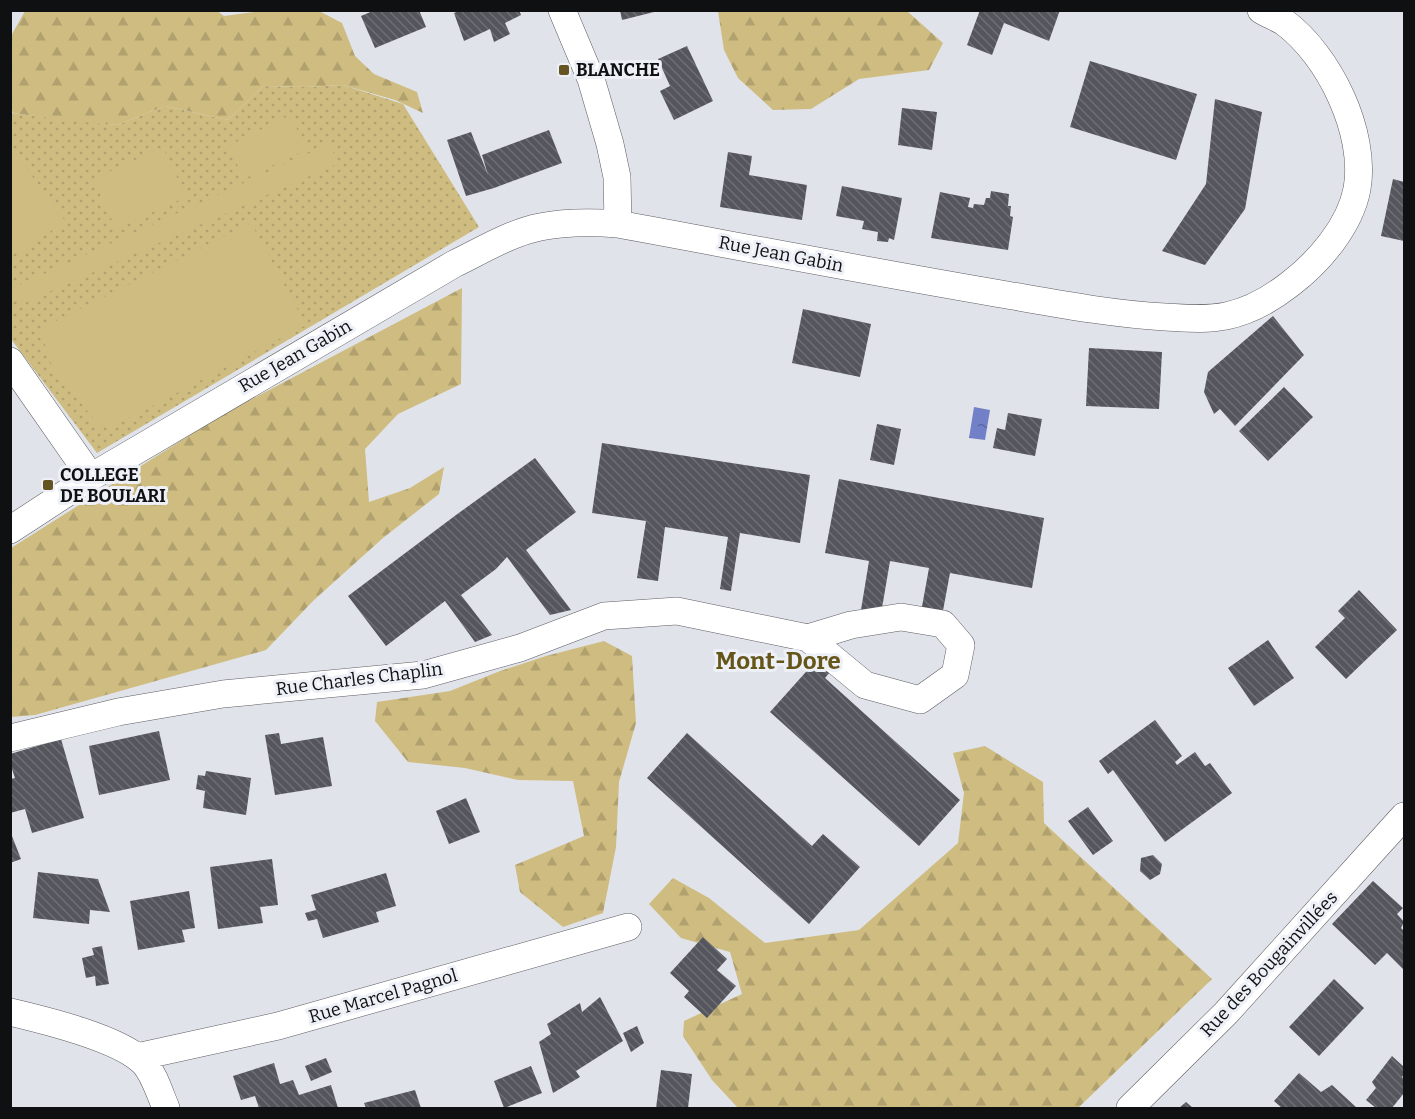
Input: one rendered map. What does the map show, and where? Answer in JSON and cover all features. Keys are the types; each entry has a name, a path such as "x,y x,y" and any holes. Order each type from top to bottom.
{"street":[{"path":"562,10 591,79 610,144 617,177 618,224"},
{"name":"Rue Jean Gabin","path":"10,530 91,477 454,264 501,241 538,227 584,221 618,224 947,285 1142,315 1203,319 1252,308 1278,293 1305,273 1325,249 1346,219 1357,188 1358,158 1348,112 1324,64 1307,44 1283,22 1261,10"},
{"path":"10,361 91,477"},
{"name":"Rue Charles Chaplin","path":"10,738 118,712 223,694 423,675 520,648 604,616 677,611 808,638 866,686 920,700 955,675 961,645 943,624 901,617 851,625 808,638"},
{"name":"Rue des Bougainvillées","path":"1130,1108 1226,1013 1404,816"},
{"name":"Rue Marcel Pagnol","path":"137,1057 278,1026 628,927"},
{"path":"10,1012 57,1023 116,1045 137,1057 150,1073 166,1108"}],"green space":[{"path":"216,10 224,16 261,11 319,11 342,23 355,56 374,74 417,92 423,113 395,100 343,85 263,86 228,120 165,106 117,125 13,113 11,108 11,36 25,11"},
{"path":"718,11 907,11 943,43 929,70 859,79 811,109 773,110 738,78 724,50"},
{"path":"343,85 403,104 479,227 97,453 11,339 11,113 117,125 165,106 228,120 263,86"},
{"path":"290,115 307,149 244,179 228,146"},
{"path":"329,144 339,163 22,304 11,289"},
{"path":"10,146 65,221 19,254 11,243"},
{"path":"163,147 186,197 116,229 93,179"},
{"path":"251,223 306,325 116,425 98,425 51,364 40,329"},
{"path":"462,288 461,384 398,414 365,449 369,502 410,488 444,467 439,494 383,538 314,600 266,650 35,715 11,717 11,548 220,416"},
{"path":"604,641 632,656 636,723 619,782 616,847 603,913 563,927 520,892 515,865 584,836 573,781 518,780 465,768 408,762 375,721 377,702 450,691 546,656"},
{"path":"985,746 1043,782 1044,823 1212,979 1078,1108 738,1108 712,1080 683,1036 684,1021 742,994 730,952 681,938 649,904 673,878 709,898 765,943 859,930 958,843 964,793 953,753"}],"water":[{"path":"974,407 990,410 985,440 969,438"}],"building":[{"path":"375,10 419,10 426,27 375,48 361,16"},
{"path":"461,10 519,10 521,15 505,23 510,34 494,42 490,29 464,41 454,13"},
{"path":"620,10 658,10 658,11 622,20"},
{"path":"980,10 1060,10 1049,41 1004,23 992,55 967,45"},
{"path":"687,46 713,101 674,120 660,91 670,86 658,59"},
{"path":"1090,61 1197,94 1176,160 1070,127"},
{"path":"1215,99 1262,112 1245,209 1205,265 1162,251 1206,184"},
{"path":"902,108 937,112 932,150 898,145"},
{"path":"549,130 562,163 466,196 447,140 471,132 488,175 482,155"},
{"path":"728,152 752,156 749,175 807,185 802,220 720,207"},
{"path":"1393,179 1404,182 1404,241 1381,236"},
{"path":"842,186 902,198 894,240 889,238 888,242 877,241 878,232 862,229 864,221 836,216"},
{"path":"991,191 1009,194 1008,206 1011,206 1010,216 1013,217 1008,250 931,238 940,192 970,198 968,207 973,208 974,204 984,205 986,198 990,198"},
{"path":"803,309 871,324 860,377 792,363"},
{"path":"1273,316 1304,355 1235,426 1220,409 1214,414 1204,392 1208,372"},
{"path":"1089,348 1162,352 1159,409 1086,406"},
{"path":"1284,387 1313,417 1268,461 1239,431"},
{"path":"1008,413 1042,419 1035,456 993,448 997,428 1005,430"},
{"path":"877,424 901,429 894,465 870,460"},
{"path":"602,443 810,475 800,543 740,533 731,591 720,589 728,537 665,527 658,581 637,578 646,521 592,513"},
{"path":"535,458 576,512 526,550 571,610 550,615 507,557 496,569 461,595 492,635 475,642 445,601 386,646 348,596"},
{"path":"839,479 1044,518 1032,588 950,573 942,616 921,612 929,568 890,561 881,614 860,616 869,561 825,553"},
{"path":"1359,590 1397,630 1346,679 1315,647 1345,618 1338,611"},
{"path":"1268,640 1294,678 1254,706 1228,668"},
{"path":"822,654 835,666 825,678 960,800 919,846 770,712"},
{"path":"1155,720 1182,756 1175,762 1177,765 1195,752 1205,766 1210,763 1232,793 1165,842 1113,770 1108,774 1099,761"},
{"path":"159,731 170,780 99,795 89,746"},
{"path":"279,733 281,744 323,737 332,786 275,795 265,735"},
{"path":"687,733 812,846 823,834 860,867 809,924 647,778"},
{"path":"61,739 84,818 32,833 25,809 10,813 10,779 15,778 10,763 10,754"},
{"path":"206,771 251,778 246,815 203,808 205,791 196,789 198,775 205,776"},
{"path":"466,798 480,832 449,844 436,811"},
{"path":"1088,807 1113,841 1093,855 1068,821"},
{"path":"10,831 21,859 10,863"},
{"path":"1153,855 1162,864 1160,874 1150,880 1140,871 1141,858"},
{"path":"272,859 278,905 260,907 263,923 218,929 210,867"},
{"path":"38,872 98,879 110,912 90,910 89,924 33,918"},
{"path":"386,873 396,906 376,912 379,922 323,938 317,919 308,921 305,913 316,910 311,895"},
{"path":"1373,881 1403,908 1397,914 1404,922 1401,928 1404,931 1404,970 1387,953 1375,965 1332,924"},
{"path":"189,891 195,928 182,930 185,942 138,950 130,901"},
{"path":"703,937 727,959 717,970 736,986 707,1018 684,997 689,991 670,973"},
{"path":"102,946 109,984 96,986 95,976 86,978 82,958 94,955 92,948"},
{"path":"1334,979 1364,1008 1319,1056 1289,1027"},
{"path":"600,997 623,1041 576,1071 580,1077 553,1093 539,1042 551,1034 547,1024 580,1003 582,1012"},
{"path":"637,1026 644,1043 631,1052 623,1033"},
{"path":"1392,1056 1404,1067 1402,1077 1404,1093 1392,1108 1376,1108 1366,1100 1376,1088 1372,1082"},
{"path":"326,1058 332,1072 311,1081 305,1066"},
{"path":"274,1063 280,1084 293,1080 299,1095 331,1085 338,1108 259,1108 255,1096 241,1100 233,1076"},
{"path":"531,1066 542,1093 504,1108 494,1081"},
{"path":"661,1070 692,1074 688,1108 656,1108"},
{"path":"1299,1073 1321,1092 1332,1085 1357,1108 1282,1108 1274,1101"},
{"path":"415,1090 421,1108 366,1108 364,1103"},
{"path":"1186,1102 1193,1108 1179,1108"}],"place":[{"name":"BLANCHE","path":"564,70"},
{"name":"COLLEGE DE BOULARI","path":"48,485"}],"district":[{"name":"Mont-Dore","path":"778,661"}]}
